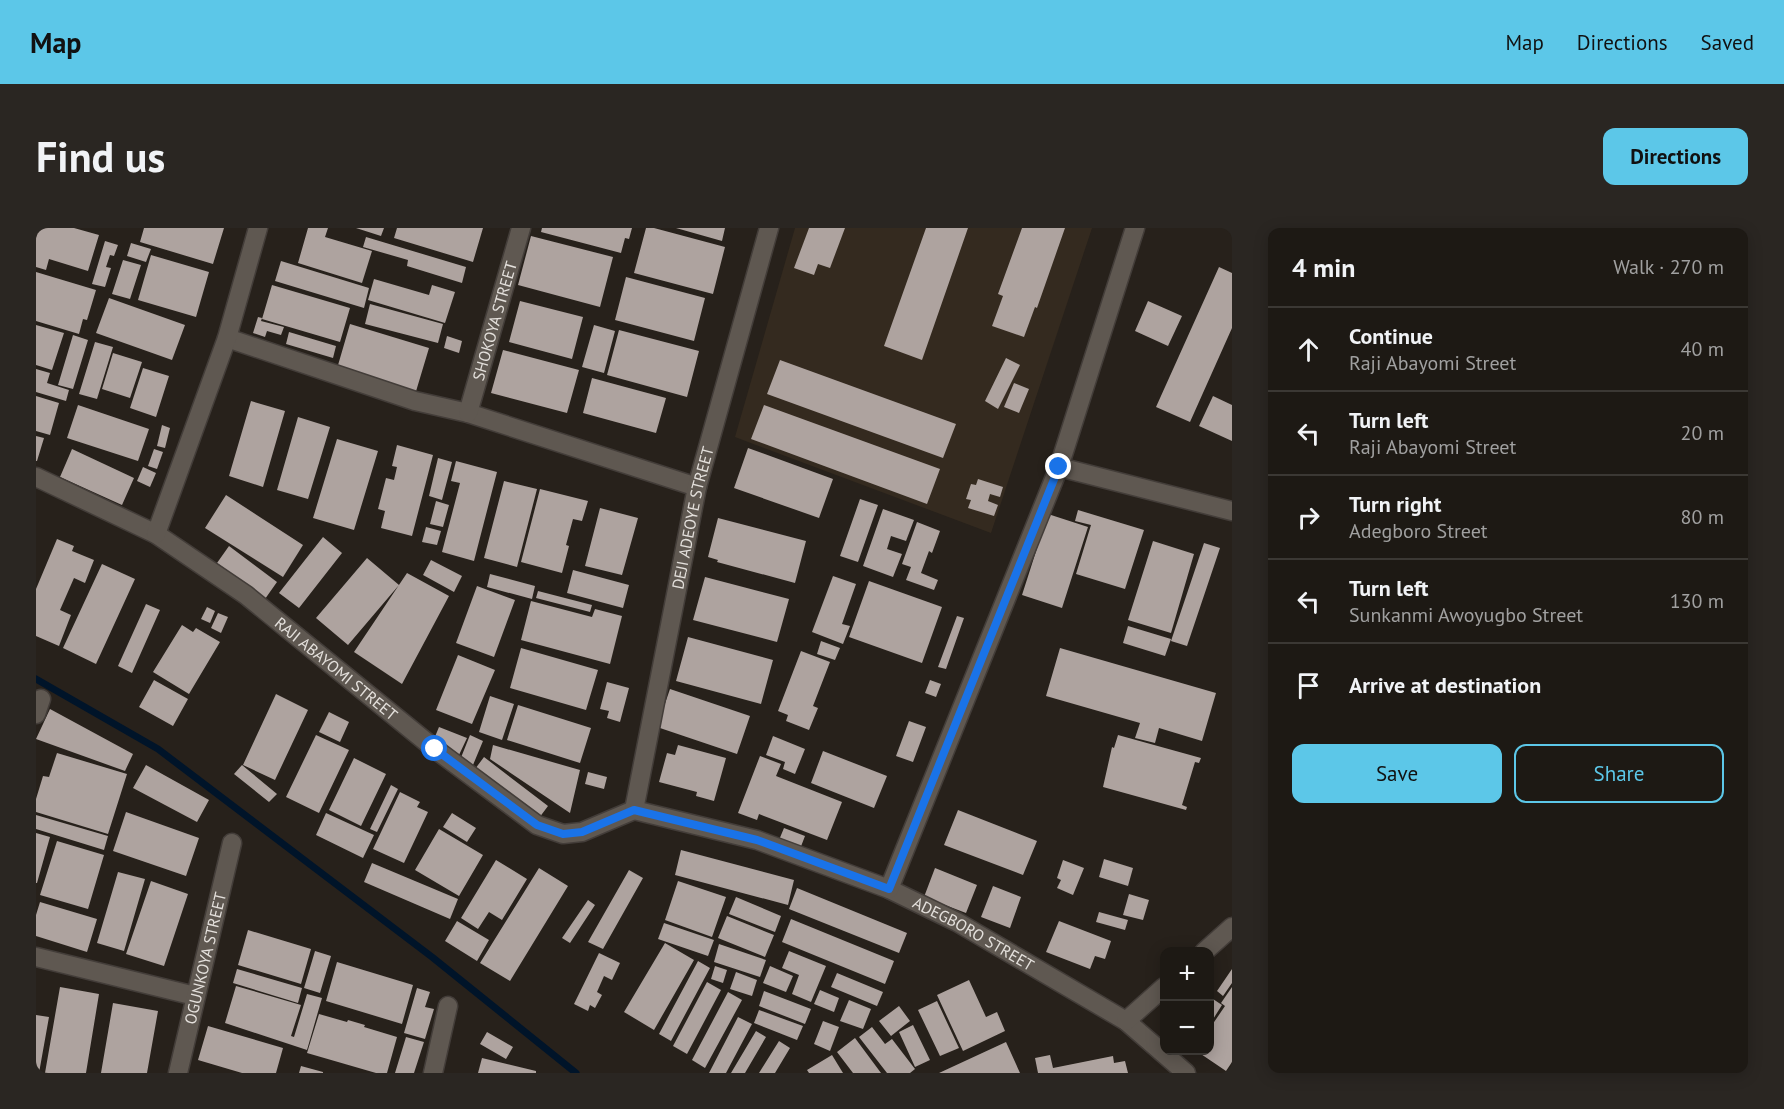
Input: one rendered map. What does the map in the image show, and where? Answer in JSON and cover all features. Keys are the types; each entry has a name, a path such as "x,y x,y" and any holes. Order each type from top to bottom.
{"street":[{"path":"156,534 227,338 258,228"},
{"name":"SHOKOYA STREET","path":"468,413 520,228"},
{"name":"DEJI ADEOYE STREET","path":"634,810 697,487 769,228"},
{"path":"889,889 1059,467 1135,228"},
{"path":"227,338 415,401 468,413 697,487"},
{"path":"1059,467 1232,511"},
{"name":"RAJI ABAYOMI STREET","path":"36,477 156,534 246,595 435,749 537,825 563,834 582,832 634,810"},
{"name":"ADEGBORO STREET","path":"634,810 757,840 889,889 957,922 1126,1021 1186,1073"},
{"name":"OGUNKOYA STREET","path":"178,1073 232,843"},
{"path":"1209,947 1232,927"},
{"path":"36,957 195,996"},
{"path":"1126,1021 1160,991"},
{"path":"433,1073 448,1006"}],"shaded area":[{"path":"795,228 1092,228 991,533 735,437"}],"building":[{"path":"36,228 74,228 99,235 88,271 49,259 46,270 36,267"},
{"path":"144,228 224,228 213,264 140,242"},
{"path":"308,228 328,228 325,237 372,251 362,283 298,263"},
{"path":"356,228 384,228 381,236"},
{"path":"397,228 483,228 473,262 394,238"},
{"path":"542,228 632,228 629,239 625,238 621,253 541,232"},
{"path":"646,228 654,228 725,247 713,294 634,273"},
{"path":"676,228 725,228 722,241"},
{"path":"809,228 845,228 830,268 818,264 814,275 794,268"},
{"path":"926,228 968,228 922,360 884,346"},
{"path":"1022,228 1065,228 1037,308 1035,307 1024,337 992,326 1003,296 998,294"},
{"path":"531,236 613,257 600,307 518,285"},
{"path":"366,237 466,267 462,283 407,266 408,260 363,247"},
{"path":"105,241 118,245 114,256 110,255 106,267 111,268 105,287 92,284"},
{"path":"131,243 151,249 146,262 127,256"},
{"path":"151,255 209,272 196,317 138,300"},
{"path":"123,260 141,265 130,299 112,294"},
{"path":"281,261 369,288 364,308 275,281"},
{"path":"1219,267 1232,273 1232,328 1190,422 1156,407"},
{"path":"36,272 96,290 87,320 83,319 79,334 36,321"},
{"path":"626,277 705,298 694,341 615,320"},
{"path":"374,279 429,295 432,285 455,292 445,323 368,300"},
{"path":"272,285 350,308 340,342 262,319"},
{"path":"109,298 185,325 172,360 96,333"},
{"path":"520,301 583,317 572,359 509,342"},
{"path":"1148,301 1182,316 1168,346 1135,331"},
{"path":"370,304 443,324 438,343 365,324"},
{"path":"258,317 262,318 261,321 284,327 281,335 267,331 265,337 253,333"},
{"path":"350,324 429,348 414,398 336,372"},
{"path":"36,325 64,333 52,370 36,365"},
{"path":"594,325 615,331 604,373 582,367"},
{"path":"619,330 699,351 687,397 607,375"},
{"path":"289,332 336,346 333,358 286,344"},
{"path":"73,335 88,340 73,389 58,385"},
{"path":"447,336 462,341 459,353 444,348"},
{"path":"95,342 113,347 97,399 79,394"},
{"path":"503,350 579,370 567,413 491,393"},
{"path":"113,353 142,362 130,398 102,389"},
{"path":"1006,358 1020,365 998,409 985,401"},
{"path":"780,360 956,424 943,458 767,394"},
{"path":"143,368 169,376 156,417 130,408"},
{"path":"36,369 50,373 47,383 69,390 66,401 36,392"},
{"path":"592,378 666,398 656,433 583,413"},
{"path":"1014,383 1029,389 1019,413 1004,407"},
{"path":"36,396 59,403 50,435 36,431"},
{"path":"1213,396 1232,405 1232,441 1199,426"},
{"path":"251,401 285,411 263,487 229,476"},
{"path":"78,405 149,429 138,461 67,438"},
{"path":"764,405 940,469 927,504 751,439"},
{"path":"298,417 330,427 308,499 277,490"},
{"path":"162,425 170,428 165,448 157,446"},
{"path":"36,436 44,438 37,461 36,461"},
{"path":"337,439 378,451 354,530 313,518"},
{"path":"397,445 433,455 412,536 381,528 385,511 378,509 386,478 394,480 397,467 392,466"},
{"path":"748,448 833,479 819,518 734,488"},
{"path":"72,449 134,478 122,505 60,477"},
{"path":"154,449 163,452 157,469 148,466"},
{"path":"438,458 452,462 442,500 429,496"},
{"path":"456,461 497,472 474,561 442,552 460,483 451,481"},
{"path":"143,467 156,473 150,487 137,481"},
{"path":"978,479 1003,487 1000,497 990,494 988,501 998,505 994,516 968,508 971,500 966,499 971,484 976,485"},
{"path":"504,481 537,489 517,567 484,558"},
{"path":"540,489 588,501 582,521 573,519 562,573 521,562"},
{"path":"226,495 303,545 283,577 205,528"},
{"path":"860,499 878,505 858,562 840,556"},
{"path":"436,501 449,505 443,527 430,524"},
{"path":"600,508 638,518 622,575 585,566"},
{"path":"883,509 914,520 906,541 891,536 887,549 902,554 893,577 863,566"},
{"path":"1078,510 1144,530 1125,589 1076,574 1091,525 1075,521"},
{"path":"1048,514 1088,527 1062,608 1022,595"},
{"path":"718,518 806,541 795,583 717,562 718,560 708,557"},
{"path":"917,522 940,531 921,573 938,580 934,590 906,580 911,567 902,564"},
{"path":"426,527 441,531 437,545 422,542"},
{"path":"323,537 342,553 299,608 279,593"},
{"path":"57,539 74,546 72,551 94,560 85,583 74,578 60,610 71,615 59,646 36,636 36,589"},
{"path":"1153,541 1194,554 1171,633 1128,620"},
{"path":"1204,543 1220,548 1187,646 1171,641"},
{"path":"229,546 277,582 265,599 217,563"},
{"path":"367,558 399,585 348,645 316,618"},
{"path":"431,560 462,576 454,592 423,575"},
{"path":"102,564 135,579 96,664 63,648"},
{"path":"573,570 629,585 623,608 567,593"},
{"path":"407,573 449,596 402,684 354,652"},
{"path":"490,574 535,586 532,599 487,587"},
{"path":"833,576 856,584 842,624 850,626 843,644 812,632"},
{"path":"705,577 789,599 777,642 693,620"},
{"path":"869,581 942,607 922,663 849,637"},
{"path":"477,586 515,600 494,657 456,643"},
{"path":"538,591 592,605 590,612 536,598"},
{"path":"531,601 592,617 595,609 622,616 610,664 521,640"},
{"path":"146,604 160,610 132,673 118,666"},
{"path":"207,607 215,611 210,623 201,619"},
{"path":"218,613 228,617 221,633 211,628"},
{"path":"957,616 964,618 946,669 938,667"},
{"path":"182,625 193,632 196,628 220,642 189,694 153,672"},
{"path":"1128,626 1171,639 1165,656 1123,643"},
{"path":"688,637 773,660 761,704 676,681"},
{"path":"821,641 840,648 835,660 817,654"},
{"path":"521,648 598,670 586,710 510,688"},
{"path":"1060,648 1216,693 1202,741 1159,728 1155,743 1135,738 1140,723 1046,696"},
{"path":"801,651 830,662 813,706 818,708 809,730 786,721 788,715 778,711"},
{"path":"458,655 495,670 472,724 436,710"},
{"path":"154,680 188,699 173,726 139,707"},
{"path":"930,680 941,684 936,697 925,693"},
{"path":"607,682 629,688 620,722 607,718 609,711 600,709"},
{"path":"670,689 750,716 737,754 657,727"},
{"path":"276,694 308,710 275,780 243,765"},
{"path":"490,696 514,704 502,740 479,732"},
{"path":"518,705 591,728 580,763 507,740"},
{"path":"50,709 133,754 125,771 36,739"},
{"path":"329,712 349,722 340,742 319,732"},
{"path":"909,721 926,727 913,762 896,756"},
{"path":"439,727 467,738 459,755 432,744"},
{"path":"316,735 349,750 319,813 286,797"},
{"path":"470,735 483,741 473,765 460,760"},
{"path":"1118,735 1201,758 1199,763 1195,762 1182,805 1187,807 1186,810 1103,787 1112,747 1114,748"},
{"path":"773,736 805,749 795,774 783,769 785,762 766,755"},
{"path":"493,745 580,770 570,813 490,759"},
{"path":"678,745 726,758 714,801 696,796 697,792 659,782 667,753 675,755"},
{"path":"823,751 887,776 874,808 811,783"},
{"path":"57,753 127,774 108,834 36,812 36,799 43,776 49,777"},
{"path":"760,756 781,764 776,776 842,802 827,840 759,814 757,820 738,813"},
{"path":"484,757 548,806 539,818 475,769"},
{"path":"354,758 386,774 361,826 329,810"},
{"path":"146,765 209,800 197,822 133,788"},
{"path":"242,765 277,794 269,802 234,774"},
{"path":"588,772 607,777 604,789 585,784"},
{"path":"391,785 398,789 377,832 370,829"},
{"path":"400,792 420,802 417,807 428,812 404,863 373,849"},
{"path":"958,810 1037,841 1023,875 944,845"},
{"path":"126,812 199,838 186,876 113,851"},
{"path":"326,813 374,835 363,858 316,835"},
{"path":"452,813 476,828 467,842 443,827"},
{"path":"36,815 108,836 104,850 36,829"},
{"path":"784,828 805,836 800,849 779,840"},
{"path":"439,829 483,855 459,896 415,870"},
{"path":"36,833 50,837 37,883 36,883"},
{"path":"57,841 104,855 88,909 40,895"},
{"path":"681,850 794,880 788,905 675,875"},
{"path":"1104,859 1133,868 1128,886 1099,877"},
{"path":"496,860 527,879 502,920 489,912 478,929 461,918"},
{"path":"1063,860 1084,868 1073,895 1057,888 1061,880 1057,878"},
{"path":"372,863 458,899 450,919 364,882"},
{"path":"539,868 568,886 510,981 480,963"},
{"path":"935,868 977,885 966,913 924,897"},
{"path":"629,870 643,878 603,949 588,942"},
{"path":"118,872 145,879 124,951 97,943"},
{"path":"151,881 188,894 164,966 126,954"},
{"path":"678,881 726,897 712,937 665,920"},
{"path":"993,886 1021,897 1010,928 981,917"},
{"path":"797,888 907,933 899,953 789,909"},
{"path":"1129,894 1149,900 1143,920 1123,915"},
{"path":"736,897 781,916 775,932 729,914"},
{"path":"588,900 595,905 570,943 562,938"},
{"path":"40,902 97,919 87,952 36,936 36,915"},
{"path":"1099,912 1128,920 1125,930 1096,922"},
{"path":"727,916 774,935 765,957 718,938"},
{"path":"791,919 894,961 885,984 782,942"},
{"path":"457,921 489,940 477,961 445,941"},
{"path":"1059,921 1111,941 1105,959 1095,956 1090,969 1046,952"},
{"path":"664,923 714,940 708,956 658,939"},
{"path":"248,930 311,949 301,984 238,965"},
{"path":"665,943 694,960 654,1030 624,1012"},
{"path":"719,944 766,960 760,977 714,962"},
{"path":"315,951 331,956 320,993 304,988"},
{"path":"789,951 826,966 811,1002 792,994 799,975 782,968"},
{"path":"599,953 620,963 612,980 604,976 597,992 602,995 595,1008 590,1005 588,1011 574,1004"},
{"path":"698,961 710,968 671,1041 659,1034"},
{"path":"337,962 413,985 402,1024 326,1001"},
{"path":"715,966 727,970 723,983 711,979"},
{"path":"770,966 793,976 786,992 763,983"},
{"path":"237,969 302,988 298,1003 233,983"},
{"path":"1232,969 1232,983 1223,996 1217,991"},
{"path":"736,972 757,980 752,996 730,989"},
{"path":"837,973 883,992 877,1006 831,987"},
{"path":"969,980 986,1017 997,1012 1005,1031 963,1051 937,995"},
{"path":"707,982 721,990 687,1054 673,1046"},
{"path":"236,986 301,1005 291,1036 294,1037 307,994 322,998 307,1050 225,1023"},
{"path":"60,987 99,994 86,1073 45,1073"},
{"path":"1232,987 1232,1062 1226,1071 1202,1055 1214,1055 1214,1022 1225,1006 1221,1003"},
{"path":"417,988 430,992 425,1007 434,1009 425,1039 404,1033"},
{"path":"820,990 839,998 834,1012 814,1004"},
{"path":"764,991 811,1009 805,1024 759,1006"},
{"path":"728,992 742,1000 705,1068 692,1060"},
{"path":"849,1000 871,1009 863,1029 840,1021"},
{"path":"1214,1000 1222,1005 1214,1018"},
{"path":"937,1001 959,1048 940,1056 918,1010"},
{"path":"113,1003 158,1011 147,1073 101,1073"},
{"path":"899,1006 910,1021 891,1036 879,1021"},
{"path":"759,1010 803,1026 797,1040 754,1023"},
{"path":"319,1014 365,1025 364,1027 397,1037 387,1073 376,1073 307,1053"},
{"path":"36,1015 49,1017 39,1073 36,1073"},
{"path":"738,1017 752,1024 726,1073 709,1073"},
{"path":"823,1021 839,1027 830,1051 814,1044"},
{"path":"913,1025 930,1060 915,1067 899,1032"},
{"path":"208,1026 283,1048 276,1073 242,1073 198,1060"},
{"path":"872,1027 885,1044 892,1039 915,1069 910,1073 887,1073 859,1037"},
{"path":"756,1031 766,1037 745,1073 731,1073"},
{"path":"487,1032 513,1047 506,1059 480,1044"},
{"path":"406,1037 424,1042 414,1073 395,1073"},
{"path":"855,1038 881,1073 853,1073 837,1052"},
{"path":"779,1041 790,1048 775,1073 759,1073"},
{"path":"1006,1042 1020,1073 939,1073"},
{"path":"832,1055 843,1073 809,1073 807,1070"},
{"path":"1050,1055 1053,1068 1113,1056 1114,1063 1125,1061 1128,1073 1038,1073 1035,1058"},
{"path":"482,1058 536,1071 536,1073 478,1073"},
{"path":"301,1066 323,1072 323,1073 299,1073"}],"waterway":[{"path":"36,679 158,749 432,957 576,1073"}],"route":[{"path":"435,749 537,825 563,834 582,832 634,810 757,840 889,889 1059,467"}]}
